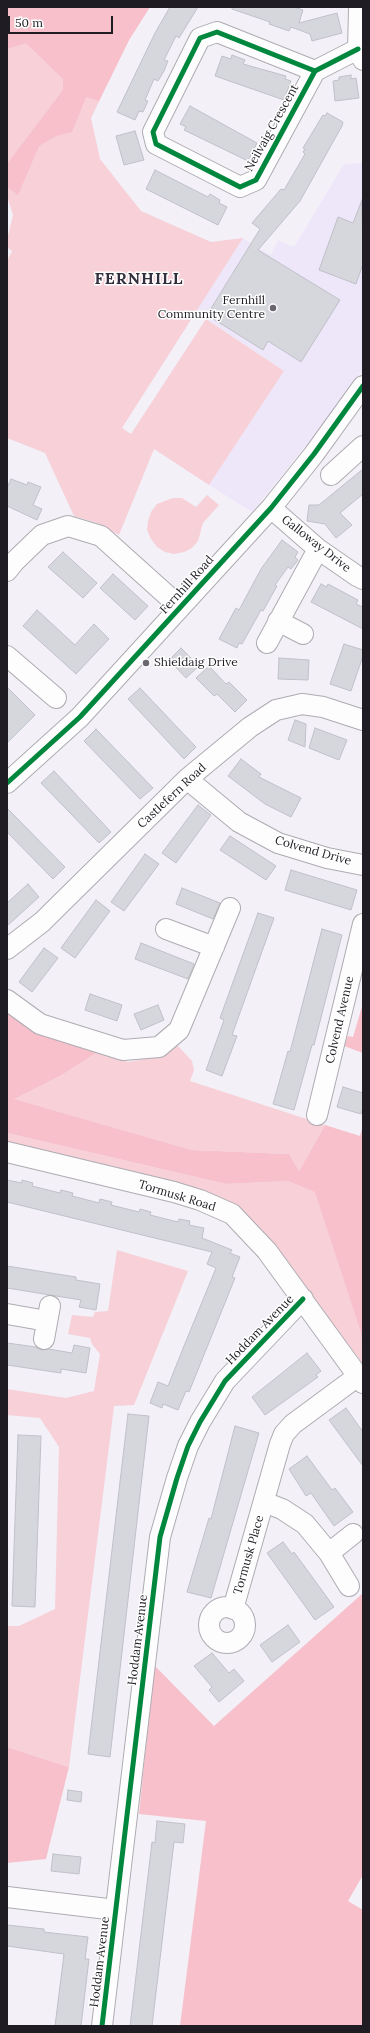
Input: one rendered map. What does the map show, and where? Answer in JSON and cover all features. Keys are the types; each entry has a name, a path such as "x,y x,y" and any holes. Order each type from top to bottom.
{"street":[{"path":"315,71 360,55 359,10 361,7"},
{"name":"Neilvaig Crescent","path":"217,32 315,71 256,180 240,187 156,144 152,132 200,38 217,32"},
{"name":"Fernhill Road","path":"7,782 80,717 271,508 360,395"},
{"path":"331,475 363,446"},
{"name":"Galloway Drive","path":"271,508 318,549 363,579"},
{"path":"10,562 42,535 68,526 101,536 180,607"},
{"path":"267,643 318,549"},
{"path":"278,621 303,634"},
{"path":"7,656 56,698"},
{"name":"Castlefern Road","path":"7,949 42,922 187,779 250,727 276,710 302,704 323,707 363,720"},
{"name":"Colvend Drive","path":"187,779 239,822 278,843 327,858 363,865"},
{"path":"7,1000 40,1024 123,1050 159,1047 179,1030 230,908"},
{"name":"Colvend Avenue","path":"317,1115 363,924"},
{"path":"166,929 214,947"},
{"name":"Tormusk Road","path":"7,1152 174,1192 200,1200 232,1214 267,1251 360,1379"},
{"name":"Hoddam Avenue","path":"102,2026 160,1537 177,1478 197,1429 225,1381 303,1299"},
{"path":"7,1314 47,1322"},
{"name":"Tormusk Place","path":"233,1609 284,1434 293,1424 360,1379"},
{"name":"Tormusk Place","path":"264,1502 282,1509 305,1524 329,1553 349,1586"},
{"path":"329,1553 353,1534"},
{"path":"7,1897 116,1910"}],"shaded area":[{"path":"7,7 150,7 129,40 91,118 100,159 141,211 211,242 243,238 122,428 131,434 206,319 284,371 209,485 154,449 119,535 97,523 74,516 45,453 7,438 7,261 12,251 7,247 7,240 13,215 7,196"},
{"path":"7,7 150,7 129,40 99,101 86,97 72,132 56,136 39,146 18,195 7,187 7,164 63,90 63,79 26,43 7,49"},
{"path":"363,163 363,367 350,391 252,512 209,485 284,371 206,319 194,314 243,238 271,255 278,240 294,247 344,164"},
{"path":"207,495 219,505 203,523 198,541 192,548 184,552 174,554 165,552 157,547 147,530 151,512 157,504 173,498 182,498 196,507"},
{"path":"363,1003 363,1053 344,1046 348,1036 353,1037"},
{"path":"7,1010 98,1052 62,1075 14,1099 192,1150 289,1154 299,1171 325,1125 360,1136 363,1126 363,1364 361,1333 315,1192 288,1181 226,1184 7,1133"},
{"path":"177,1045 192,1061 194,1070 190,1081 325,1125 299,1171 289,1154 192,1150 13,1099 62,1075 98,1052 128,1062 151,1058"},
{"path":"7,1133 226,1184 288,1181 316,1192 361,1333 363,1364 272,1244 255,1225 7,1144"},
{"path":"117,1250 188,1271 134,1405 114,1406 69,1767 7,1747 7,1626 19,1626 55,1609 59,1447 40,1418 7,1415 7,1389 66,1398 94,1391 100,1354 92,1344 90,1338 68,1334 72,1315 93,1317 95,1312 108,1311"},
{"path":"363,1593 363,1875 348,1901 363,1910 363,2026 180,2026 206,1821 139,1814 154,1665 214,1726"},
{"path":"7,1747 69,1767 46,1859 7,1863"}],"building":[{"path":"170,7 198,7 179,38 176,36 164,60 168,61 164,71 158,81 154,79 145,100 148,101 143,112 139,111 135,120 117,112 155,33"},
{"path":"232,7 294,7 303,10 299,23 337,13 342,33 312,41 310,34 291,27 289,31 269,24 270,22 232,9"},
{"path":"232,55 245,60 243,64 286,76 285,79 291,81 284,100 215,76 222,56 231,59"},
{"path":"351,75 351,79 356,78 359,98 335,101 333,81 339,80 339,77"},
{"path":"190,106 257,143 248,161 184,130 186,127 180,124"},
{"name":"Fernhill Community Centre","path":"327,113 343,122 342,126 300,201 258,250 340,300 301,362 268,341 263,350 207,315 260,229 252,223 281,189 284,190 305,154 303,152 305,149 303,148 323,115 325,116"},
{"path":"135,131 144,160 124,165 116,136"},
{"path":"155,170 208,197 210,194 220,200 219,203 227,207 218,225 146,189"},
{"path":"362,200 363,264 356,284 319,270 338,217 353,223"},
{"path":"363,469 363,494 340,513 352,525 336,538 325,524 307,521 309,505 319,505"},
{"path":"11,479 27,485 28,482 41,487 33,505 42,509 37,520 7,506 7,488"},
{"path":"282,540 298,552 295,557 298,560 291,569 288,567 275,585 277,586 263,611 261,610 242,644 239,643 237,648 219,639 236,608 239,610 261,569"},
{"path":"63,552 97,583 83,598 48,567"},
{"path":"113,574 148,606 135,620 100,588"},
{"path":"321,584 327,587 328,584 358,600 356,604 363,607 363,629 311,602"},
{"path":"37,610 75,645 94,624 109,639 76,674 23,626"},
{"path":"344,644 363,650 363,656 351,691 330,684"},
{"path":"181,648 199,666 186,678 169,660"},
{"path":"279,658 309,660 308,680 278,679"},
{"path":"209,666 226,684 229,682 247,700 235,712 217,694 214,696 196,678"},
{"path":"7,687 35,715 7,743"},
{"path":"140,688 196,747 184,759 128,699"},
{"path":"295,720 306,724 305,747 288,740"},
{"path":"315,728 347,740 339,760 309,748"},
{"path":"96,729 153,788 140,799 84,741"},
{"path":"241,759 261,774 259,777 301,798 291,817 265,804 228,776"},
{"path":"54,771 111,832 99,843 41,783"},
{"path":"198,805 211,815 176,863 162,853"},
{"path":"7,808 65,867 53,879 7,832"},
{"path":"230,836 276,866 266,880 220,850"},
{"path":"145,854 159,864 124,911 111,902"},
{"path":"291,870 357,890 351,910 285,890"},
{"path":"28,884 39,897 7,926 7,903"},
{"path":"182,888 220,903 213,919 176,904"},
{"path":"96,900 110,911 75,958 61,948"},
{"path":"258,913 274,918 232,1035 237,1036 222,1076 206,1070 224,1020 220,1018"},
{"path":"322,929 342,935 314,1045 312,1045 294,1110 273,1104 288,1051 290,1052"},
{"path":"141,943 194,964 188,979 135,959"},
{"path":"44,948 58,958 32,992 19,982"},
{"path":"90,994 122,1005 117,1021 85,1010"},
{"path":"158,1005 164,1020 141,1030 134,1014"},
{"path":"343,1087 363,1093 363,1107 361,1114 337,1107"},
{"path":"7,1180 22,1183 22,1180 33,1183 32,1186 60,1193 61,1190 73,1193 72,1196 99,1203 100,1199 112,1202 111,1205 139,1212 140,1209 151,1212 150,1215 178,1222 179,1219 190,1221 189,1225 204,1228 202,1238 232,1250 230,1253 240,1257 232,1277 235,1278 189,1392 186,1391 178,1410 163,1404 162,1408 150,1403 158,1382 168,1386 216,1268 207,1264 212,1252 7,1202"},
{"path":"7,1266 76,1277 76,1280 100,1284 96,1310 79,1307 81,1300 7,1288"},
{"path":"7,1343 36,1347 42,1350 49,1349 72,1353 74,1345 90,1348 86,1373 61,1369 61,1373 7,1365"},
{"path":"307,1353 321,1371 316,1375 318,1377 265,1415 252,1397"},
{"path":"346,1408 363,1432 363,1466 329,1420"},
{"path":"128,1414 149,1416 110,1757 88,1754"},
{"path":"235,1426 259,1433 211,1598 187,1592 209,1518 211,1519"},
{"path":"18,1435 41,1436 35,1607 12,1606"},
{"path":"307,1456 332,1490 335,1488 353,1512 334,1526 311,1493 306,1496 289,1469"},
{"path":"283,1542 292,1554 294,1552 334,1607 315,1620 267,1553"},
{"path":"288,1625 300,1642 272,1662 260,1645"},
{"path":"212,1653 229,1673 234,1669 244,1681 219,1702 209,1690 212,1687 194,1666"},
{"path":"68,1790 82,1792 81,1802 67,1800"},
{"path":"157,1821 185,1824 183,1843 174,1842 152,2026 130,2026 152,1842 155,1843"},
{"path":"53,1854 81,1857 79,1874 51,1871"},
{"path":"7,1925 44,1929 44,1932 88,1937 85,1959 89,1959 81,2026 55,2026 64,1954 7,1946"}],"cycle path":[{"path":"315,71 217,32 200,38 153,132 156,144 240,187 256,180 315,71 358,49"},
{"path":"7,783 80,717 271,508 314,454 363,386"},
{"path":"102,2026 160,1537 188,1446 200,1422 225,1381 303,1299"}],"place":[{"name":"Fernhill Community Centre","path":"273,308"},
{"name":"Shieldaig Drive","path":"146,663"}],"district":[{"name":"FERNHILL","path":"139,279"}]}
